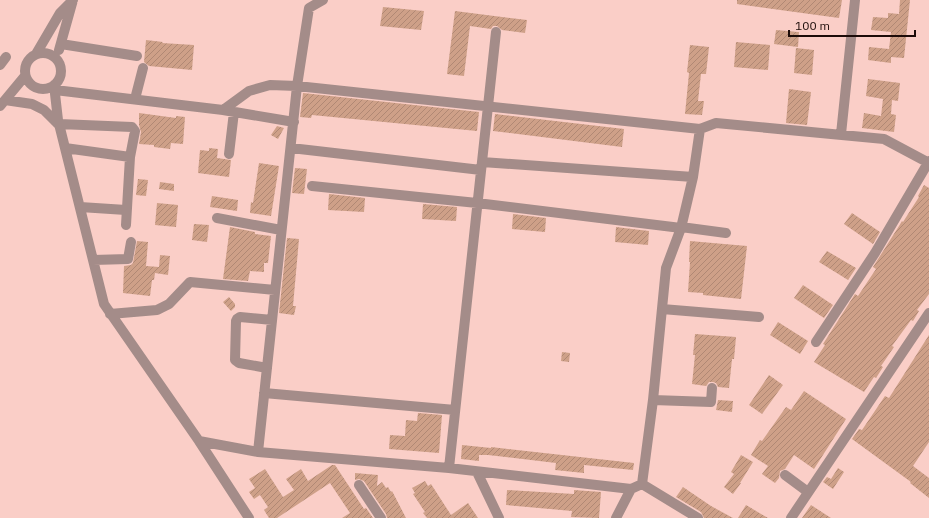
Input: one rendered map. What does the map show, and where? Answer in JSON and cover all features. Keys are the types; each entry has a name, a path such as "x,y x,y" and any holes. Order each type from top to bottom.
{"street":[{"path":"56,59 73,0"},
{"path":"73,0 60,13 36,54 29,59 26,64 26,76 35,88 55,87 223,110 294,122"},
{"path":"258,452 297,86 309,8 323,0"},
{"path":"841,134 855,0"},
{"path":"449,468 496,32"},
{"path":"61,44 137,56"},
{"path":"36,54 46,53 52,55 60,64 60,76 55,87 59,125 104,304 199,441 249,518"},
{"path":"135,99 142,68"},
{"path":"2,103 26,76"},
{"path":"223,110 250,91 270,85 297,86 700,130 716,123 884,139 929,162 875,253 816,342"},
{"path":"2,103 32,104 44,110 59,125 132,127 135,131 130,156 126,225"},
{"path":"229,154 234,112"},
{"path":"642,484 653,400 666,268 681,228 693,177 700,130"},
{"path":"65,148 130,156"},
{"path":"291,148 481,166 693,177"},
{"path":"312,186 477,203 681,228 726,232"},
{"path":"80,207 126,210"},
{"path":"217,218 281,230"},
{"path":"93,260 128,259 130,242"},
{"path":"110,314 157,310 169,304 190,282 275,290"},
{"path":"662,309 759,317"},
{"path":"791,518 929,313"},
{"path":"267,368 239,363 235,360 236,321 240,317 272,320"},
{"path":"653,400 711,402 712,388"},
{"path":"264,393 455,410"},
{"path":"199,441 258,452 449,468 632,489 642,484"},
{"path":"477,472 499,518"},
{"path":"785,475 808,492"},
{"path":"642,484 698,518"},
{"path":"359,485 381,518"},
{"path":"616,518 632,489"}],"building":[{"path":"737,0 842,0 839,18 737,4"},
{"path":"900,0 910,0 904,58 891,57 891,63 868,60 869,47 889,49 891,32 871,30 873,17 888,18 888,13 899,14"},
{"path":"383,7 424,11 421,30 380,26"},
{"path":"455,11 527,20 525,33 502,30 497,26 493,26 491,29 470,26 464,76 447,74"},
{"path":"776,30 799,32 798,47 774,44"},
{"path":"146,40 163,42 162,43 194,45 192,70 149,66 144,62"},
{"path":"736,42 770,45 768,70 734,67"},
{"path":"690,45 709,47 706,74 701,74 698,101 704,101 702,115 685,114"},
{"path":"796,48 814,50 812,75 794,73"},
{"path":"868,79 900,83 898,101 892,100 891,114 896,115 894,132 862,128 864,113 881,116 883,99 866,96"},
{"path":"789,89 811,92 807,125 786,123"},
{"path":"303,93 479,112 477,131 312,115 311,118 300,117"},
{"path":"139,113 176,118 176,116 185,117 183,144 171,143 170,149 154,147 154,145 139,144 141,132 139,125"},
{"path":"495,114 624,129 622,147 493,131"},
{"path":"277,126 284,128 278,139 271,135"},
{"path":"209,148 218,149 217,158 231,160 229,177 198,173 200,150 209,151"},
{"path":"259,163 279,166 271,216 250,213"},
{"path":"295,168 307,169 304,194 292,193"},
{"path":"138,179 148,180 146,196 136,195"},
{"path":"160,182 174,184 174,191 159,189"},
{"path":"924,185 929,188 929,294 917,310 919,311 913,321 911,320 892,346 894,347 881,366 883,367 876,378 874,377 864,392 814,362 825,345 823,344 855,294 858,296 876,269 873,267 919,197 918,196"},
{"path":"329,194 365,198 364,212 328,210"},
{"path":"212,196 238,200 237,211 210,207"},
{"path":"157,203 178,205 176,227 155,225"},
{"path":"423,204 457,207 456,221 422,219"},
{"path":"852,213 880,232 873,244 844,224"},
{"path":"513,214 546,218 545,232 512,229"},
{"path":"194,224 209,225 207,242 192,240"},
{"path":"230,227 255,232 255,234 271,236 268,263 264,263 264,272 250,271 248,281 223,279"},
{"path":"616,227 649,231 648,245 615,242"},
{"path":"287,238 299,239 293,306 296,306 294,315 279,313"},
{"path":"137,241 148,242 146,266 159,267 160,255 170,256 168,275 155,273 154,280 152,280 150,296 123,293 124,266 131,265 133,263"},
{"path":"690,241 747,246 741,299 688,292"},
{"path":"827,251 856,268 848,280 819,262"},
{"path":"803,285 833,305 824,318 794,298"},
{"path":"229,297 235,304 235,307 231,311 223,302"},
{"path":"778,322 808,341 800,354 770,335"},
{"path":"695,334 736,337 729,388 718,387 716,383 713,382 709,382 706,386 692,384 695,355 693,355"},
{"path":"929,335 929,442 913,466 929,478 929,498 910,483 911,482 852,439 859,429 862,430 885,396 889,398"},
{"path":"562,352 570,353 569,362 561,361"},
{"path":"769,375 783,385 762,414 749,405"},
{"path":"804,391 846,419 814,469 794,455 785,469 780,471 779,478 775,483 762,474 768,466 751,455 760,440 762,441 786,407 791,410"},
{"path":"718,400 733,401 732,412 716,410"},
{"path":"418,413 442,415 439,453 389,449 390,435 405,436 406,420 417,421"},
{"path":"462,445 634,463 633,470 584,465 584,473 555,470 556,463 488,455 479,455 479,461 461,459"},
{"path":"741,455 753,462 733,494 724,487 734,474 731,472"},
{"path":"332,465 335,465 364,509 366,508 373,518 342,518 350,513 330,483 277,518 269,518 264,510 268,507 260,495 254,499 249,492 255,488 249,479 265,469 283,497 294,490 286,479 301,469 308,481"},
{"path":"838,468 844,472 833,489 823,482 827,477 831,479"},
{"path":"355,473 378,475 377,486 382,482 386,488 388,487 391,492 392,491 406,518 387,518 386,514 364,481 359,479 355,480"},
{"path":"425,481 428,486 431,484 451,515 468,503 478,518 427,518 423,513 425,512 413,494 415,493 412,488"},
{"path":"683,487 711,506 733,518 704,518 701,512 676,497"},
{"path":"507,490 574,494 574,490 601,492 599,518 571,517 572,511 506,505"},
{"path":"746,505 768,518 738,518"},
{"path":"811,505 831,518 802,518"}]}
